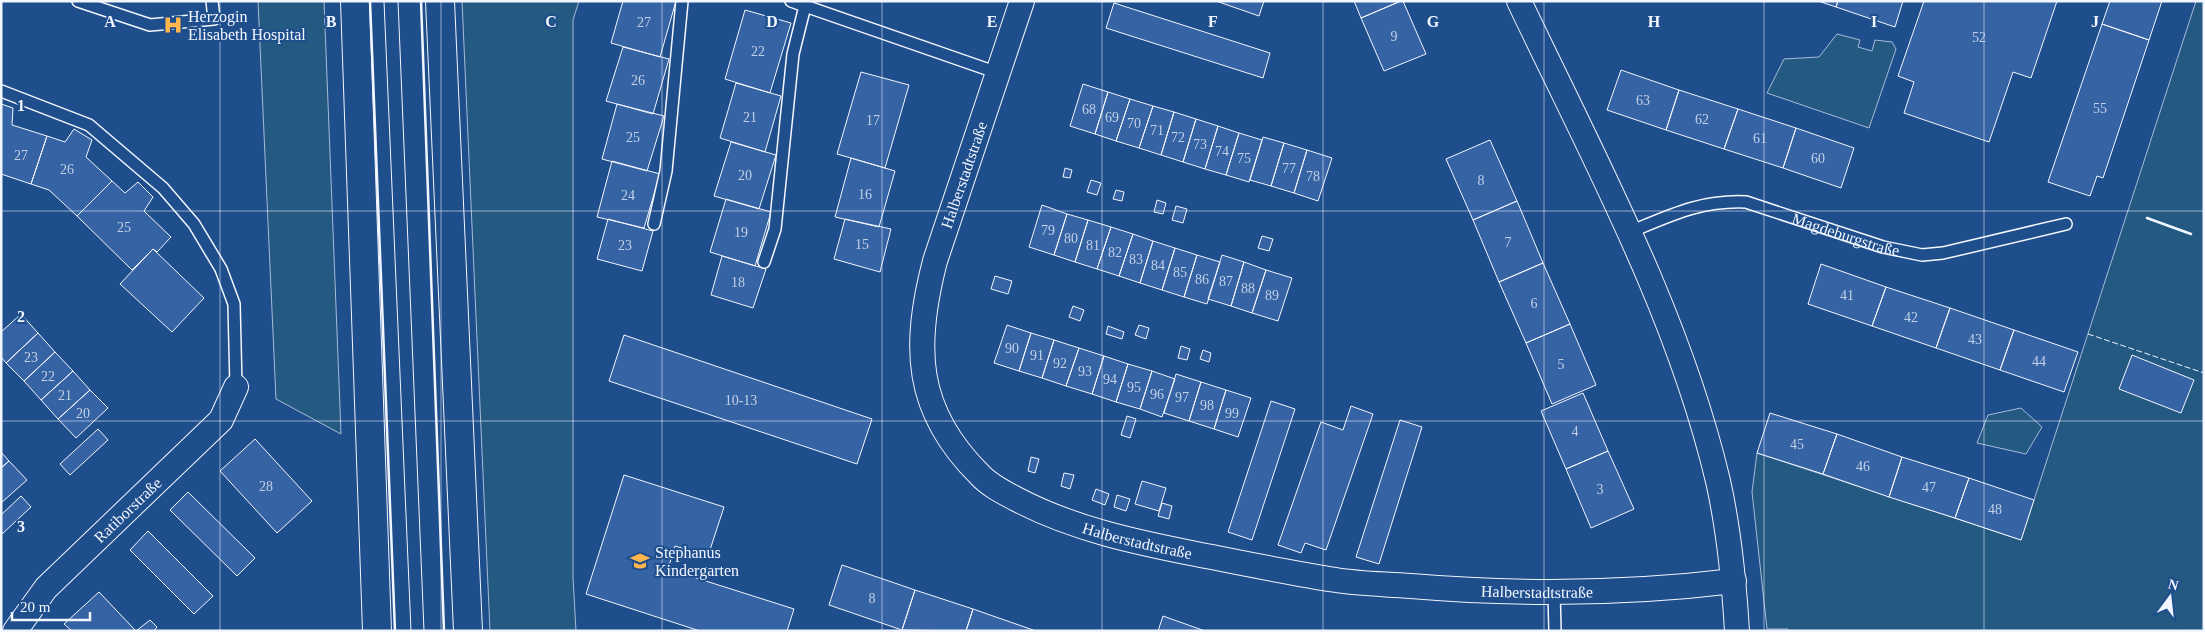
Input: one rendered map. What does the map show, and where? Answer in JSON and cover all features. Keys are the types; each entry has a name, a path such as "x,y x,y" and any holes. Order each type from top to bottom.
{"highway":[{"path":"356,1 377,631"},
{"path":"440,1 468,631"}],"street":[{"name":"Halberstadtstraße","path":"1022,1 935,261 926,295 922,324 922,349 926,386 932,409 948,439 982,477 1011,496 1061,518 1117,538 1337,580 1480,592 1625,591 1734,581"},
{"path":"1519,1 1630,232 1682,363 1718,481 1734,581 1737,631"},
{"name":"Ratiborstraße","path":"15,631 46,588 221,420 236,387"}],"lane":[{"path":"78,1 150,25 214,19 212,1"},
{"path":"654,224 666,171 682,1"},
{"path":"791,1 998,73"},
{"path":"764,262 775,228 793,54 805,6"},
{"path":"1,91 89,125 163,188 194,224 222,269 234,304 236,387"},
{"name":"Magdeburgstraße","path":"1630,232 1699,205 1726,201 1746,202 1883,247 1922,255 1943,253 2066,224"},
{"path":"1554,592 1555,631"}],"shaded area":[{"path":"258,1 324,1 341,434 276,399"},
{"path":"462,1 579,1 573,20 573,577 576,631 490,631"},
{"path":"2196,1 2204,1 2204,631 1788,631 1788,629 1767,629 1752,492 1757,453 2021,540"},
{"path":"1837,34 1860,40 1858,47 1872,51 1875,40 1892,42 1896,49 1869,128 1767,93 1784,59 1819,57"},
{"path":"2021,408 2042,427 2026,454 1977,443 1988,415"}],"building":[{"path":"623,1 676,1 660,57 611,43"},
{"path":"1216,1 1264,1 1259,16"},
{"path":"1354,1 1401,1 1361,18"},
{"path":"1403,1 1426,54 1384,71 1361,18"},
{"path":"1818,1 1838,1 1836,7"},
{"path":"1838,1 1903,1 1895,27 1836,7"},
{"path":"1924,1 2057,1 2031,78 2013,72 1989,142 1904,113 1914,82 1898,76"},
{"path":"2110,1 2162,1 2149,40 2102,24"},
{"path":"1114,3 1270,53 1263,78 1106,28"},
{"path":"745,10 791,23 770,93 725,79"},
{"path":"2102,24 2149,40 2103,178 2097,176 2090,196 2048,182"},
{"path":"623,47 669,59 653,114 606,101"},
{"path":"1621,70 1679,90 1666,130 1607,110"},
{"path":"861,72 909,85 885,168 837,154"},
{"path":"736,83 781,96 765,152 720,138"},
{"path":"1083,84 1108,92 1095,134 1070,126"},
{"path":"1679,90 1738,109 1724,149 1666,130"},
{"path":"1108,92 1130,99 1116,141 1095,134"},
{"path":"1130,99 1153,106 1139,148 1116,141"},
{"path":"1,104 13,108 12,125 47,136 31,184 1,174"},
{"path":"617,104 664,116 647,171 602,159"},
{"path":"1153,106 1174,112 1161,155 1139,148"},
{"path":"1738,109 1796,128 1783,168 1724,149"},
{"path":"1174,112 1196,119 1183,162 1161,155"},
{"path":"1196,119 1218,126 1205,169 1183,162"},
{"path":"1218,126 1239,133 1226,175 1205,169"},
{"path":"1796,128 1854,148 1841,188 1783,168"},
{"path":"74,129 92,140 86,157 112,181 77,216 49,190 31,184 47,136 65,142"},
{"path":"1239,133 1262,140 1249,182 1226,175"},
{"path":"1263,137 1284,143 1271,186 1250,180"},
{"path":"1490,140 1517,201 1473,220 1446,159"},
{"path":"731,142 776,155 759,209 714,196"},
{"path":"1284,143 1307,150 1294,193 1271,186"},
{"path":"1307,150 1332,158 1318,201 1294,193"},
{"path":"851,158 895,171 879,227 835,217"},
{"path":"612,161 660,174 644,228 597,217"},
{"path":"1065,168 1072,170 1070,178 1063,177"},
{"path":"1091,180 1101,183 1097,195 1087,192"},
{"path":"112,181 125,193 138,182 153,197 144,211 171,237 157,252 153,249 132,270 77,216"},
{"path":"1116,190 1124,192 1122,201 1113,199"},
{"path":"726,199 771,212 755,266 710,252"},
{"path":"1157,200 1166,203 1163,214 1154,212"},
{"path":"1517,201 1543,263 1499,282 1473,220"},
{"path":"1042,205 1067,214 1054,255 1029,247"},
{"path":"1176,206 1187,209 1183,223 1172,220"},
{"path":"1067,214 1088,220 1075,262 1054,255"},
{"path":"608,219 653,231 642,271 597,259"},
{"path":"845,219 891,229 880,272 834,259"},
{"path":"1088,220 1111,227 1097,269 1075,262"},
{"path":"1111,227 1133,234 1119,276 1097,269"},
{"path":"1133,234 1153,241 1140,283 1119,276"},
{"path":"1262,236 1273,239 1269,251 1258,248"},
{"path":"1153,241 1175,248 1162,290 1140,283"},
{"path":"1175,248 1197,255 1184,297 1162,290"},
{"path":"153,249 204,298 172,332 120,284"},
{"path":"1197,255 1220,262 1207,304 1184,297"},
{"path":"1222,255 1244,262 1231,306 1208,299"},
{"path":"722,256 766,269 753,308 711,295"},
{"path":"1244,262 1266,270 1252,313 1231,306"},
{"path":"1543,263 1570,324 1526,343 1499,282"},
{"path":"1821,264 1886,287 1872,326 1808,304"},
{"path":"1266,270 1292,278 1278,321 1252,313"},
{"path":"995,276 1012,281 1008,294 991,289"},
{"path":"1886,287 1950,308 1936,348 1872,326"},
{"path":"1073,306 1084,310 1080,321 1069,317"},
{"path":"1950,308 2014,330 2000,370 1936,348"},
{"path":"21,314 38,333 6,363 1,357 1,332"},
{"path":"1570,324 1596,385 1552,404 1526,343"},
{"path":"1007,325 1031,333 1019,371 994,363"},
{"path":"1139,325 1149,328 1146,339 1135,335"},
{"path":"1108,326 1124,332 1122,339 1106,334"},
{"path":"2014,330 2078,352 2064,392 2000,370"},
{"path":"38,333 55,352 24,381 6,363"},
{"path":"1031,333 1054,340 1042,378 1019,371"},
{"path":"624,335 872,419 857,464 609,381"},
{"path":"1054,340 1079,348 1066,386 1042,378"},
{"path":"1181,346 1190,349 1187,360 1178,358"},
{"path":"1079,348 1104,356 1092,394 1066,386"},
{"path":"1203,350 1211,353 1209,362 1200,359"},
{"path":"55,352 73,371 41,400 24,381"},
{"path":"2132,355 2194,380 2181,413 2119,389"},
{"path":"1104,356 1128,364 1116,402 1092,394"},
{"path":"1128,364 1152,371 1140,409 1116,402"},
{"path":"73,371 90,390 58,419 41,400"},
{"path":"1152,371 1175,379 1162,417 1140,409"},
{"path":"1176,374 1201,382 1189,421 1164,413"},
{"path":"1201,382 1226,390 1214,429 1189,421"},
{"path":"90,390 108,408 76,438 58,419"},
{"path":"1226,390 1251,398 1238,437 1214,429"},
{"path":"1583,393 1608,451 1566,469 1541,411"},
{"path":"1271,401 1295,409 1252,540 1228,532"},
{"path":"1351,406 1373,414 1326,550 1305,543 1301,553 1278,545 1321,422 1343,430"},
{"path":"1770,413 1837,434 1823,474 1757,453"},
{"path":"1127,416 1136,419 1130,438 1121,435"},
{"path":"1400,420 1422,427 1379,564 1356,557"},
{"path":"98,429 108,440 70,475 60,464"},
{"path":"1837,434 1902,457 1889,497 1823,474"},
{"path":"255,439 312,501 277,533 220,471"},
{"path":"1608,451 1634,509 1591,528 1566,469"},
{"path":"1,452 9,461 1,468"},
{"path":"1031,457 1039,459 1035,473 1028,471"},
{"path":"1902,457 1969,478 1955,518 1889,497"},
{"path":"9,461 27,480 1,503 1,468"},
{"path":"1064,473 1074,475 1070,489 1061,486"},
{"name":"Stephanus Kindergarten","path":"624,475 724,507 708,556 675,546 668,569 794,609 787,631 700,631 586,594"},
{"path":"1969,478 2034,500 2021,540 1955,518"},
{"path":"1142,481 1166,488 1159,511 1135,504"},
{"path":"1096,489 1109,494 1105,505 1092,500"},
{"path":"188,492 255,558 237,576 170,510"},
{"path":"1117,495 1130,499 1126,511 1114,507"},
{"path":"21,496 31,507 1,535 1,515"},
{"path":"1162,503 1172,506 1169,519 1158,516"},
{"path":"148,531 213,596 194,614 130,550"},
{"path":"842,565 915,590 902,630 829,605"},
{"path":"915,590 973,609 966,631 902,630"},
{"path":"99,592 136,631 72,631 64,624"},
{"path":"973,609 1036,631 966,631"},
{"path":"1163,616 1205,631 1158,631"},
{"path":"150,620 157,627 154,631 136,631"}],"tram line":[{"path":"384,1 411,631"},
{"path":"398,1 424,631"}],"fence":[{"path":"2088,334 2204,373"}],"wall":[{"path":"370,1 395,631"},
{"path":"421,1 444,631"},
{"path":"2147,218 2191,234"}],"place":[{"name":"Herzogin Elisabeth Hospital","path":"173,25"},
{"name":"Stephanus Kindergarten","path":"640,561"}]}
